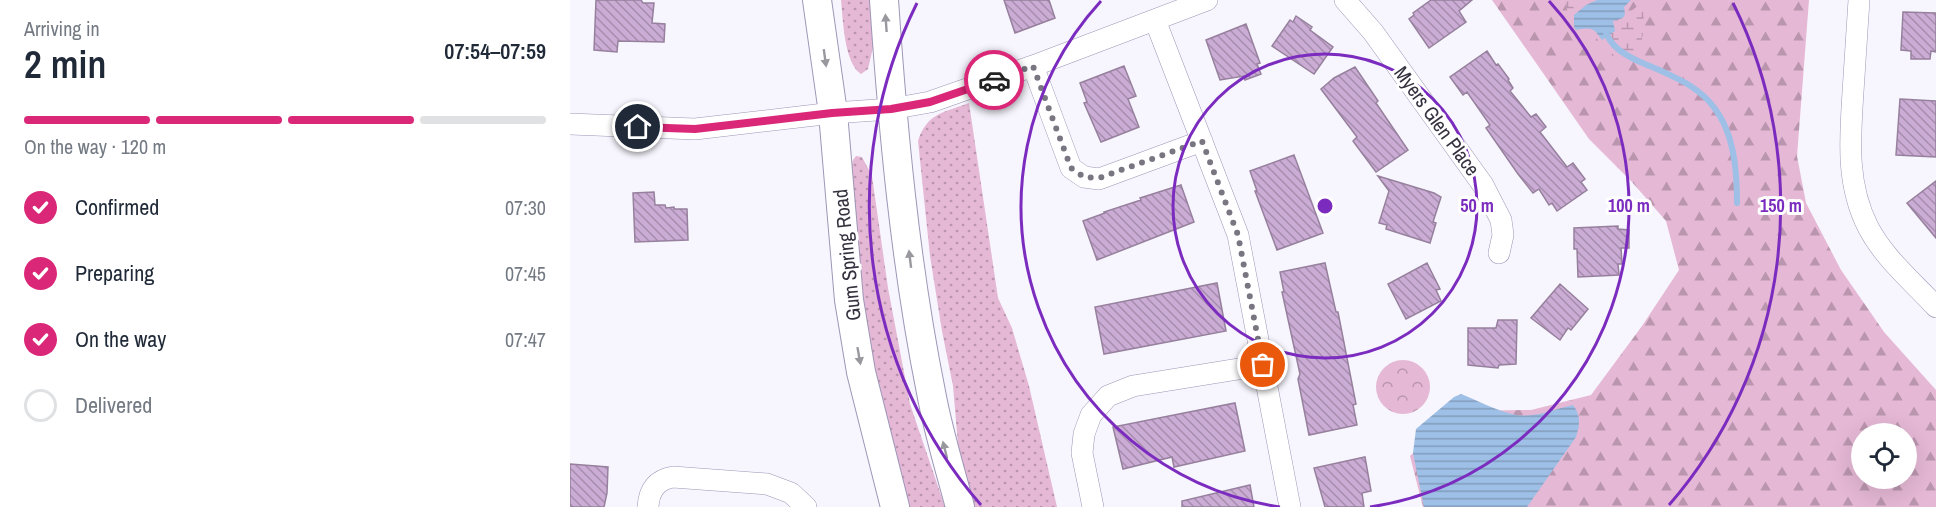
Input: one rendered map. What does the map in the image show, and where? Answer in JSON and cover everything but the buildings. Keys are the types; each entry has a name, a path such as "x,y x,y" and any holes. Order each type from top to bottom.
{"main road":[{"name":"Gum Spring Road","path":"817,0 832,113 849,300 861,372 895,507"},
{"path":"884,0 891,109 914,294 931,394 960,507"}],"street":[{"path":"570,124 695,129 832,113 891,109 930,102 1033,66 1207,0"},
{"name":"Myers Glen Place","path":"1345,0 1374,32 1491,198 1502,220 1503,235 1498,253"},
{"path":"1859,0 1849,143 1850,168 1856,198 1868,227 1883,251 1936,307"},
{"path":"1155,20 1238,235 1290,507"},
{"path":"1033,66 1071,168 1084,177 1099,178 1202,141"},
{"path":"1093,507 1082,453 1084,434 1091,415 1107,396 1134,386 1263,365"},
{"path":"648,507 650,494 657,483 673,477 766,484 791,493 806,507"}],"green space":[{"path":"841,0 871,0 874,43 868,69 861,74 855,68 848,51"},
{"path":"1492,0 1809,0 1797,156 1806,203 1841,270 1884,332 1936,390 1936,507 1423,507 1410,456 1455,411 1531,410 1591,395 1642,326 1679,270 1666,221 1632,182 1589,139"},
{"path":"1566,0 1625,0 1575,18 1567,10"},
{"path":"1643,2 1644,29 1641,43 1626,59 1610,54 1593,34 1575,32 1572,29 1619,20"},
{"path":"969,103 998,298 1012,328 1029,386 1057,507 970,507 959,456 953,386 930,256 918,141 931,119"},
{"path":"856,156 862,157 872,176 888,288 910,404 945,507 907,507 887,431 864,311 851,168"},
{"path":"1403,360 1413,362 1422,368 1428,377 1430,387 1428,397 1422,406 1413,412 1403,414 1393,412 1384,406 1378,397 1376,387 1378,377 1384,368 1393,362"}],"water":[{"path":"1597,0 1631,0 1624,7 1623,18 1613,21 1615,31 1602,40 1592,29 1576,30 1574,27 1574,15 1586,5"},
{"path":"1461,394 1495,408 1523,416 1573,405 1576,409 1579,420 1576,437 1527,507 1424,507 1413,453 1416,429 1454,397"}],"waterway":[{"path":"1605,30 1610,41 1622,52 1692,87 1716,110 1730,138 1736,170 1737,203"}],"way so far":[{"path":"994,80 1033,66 1071,168 1084,177 1099,178 1202,141 1238,235 1263,365"}],"route":[{"path":"638,127 695,129 746,125 832,113 891,109 930,102 994,80"}]}
